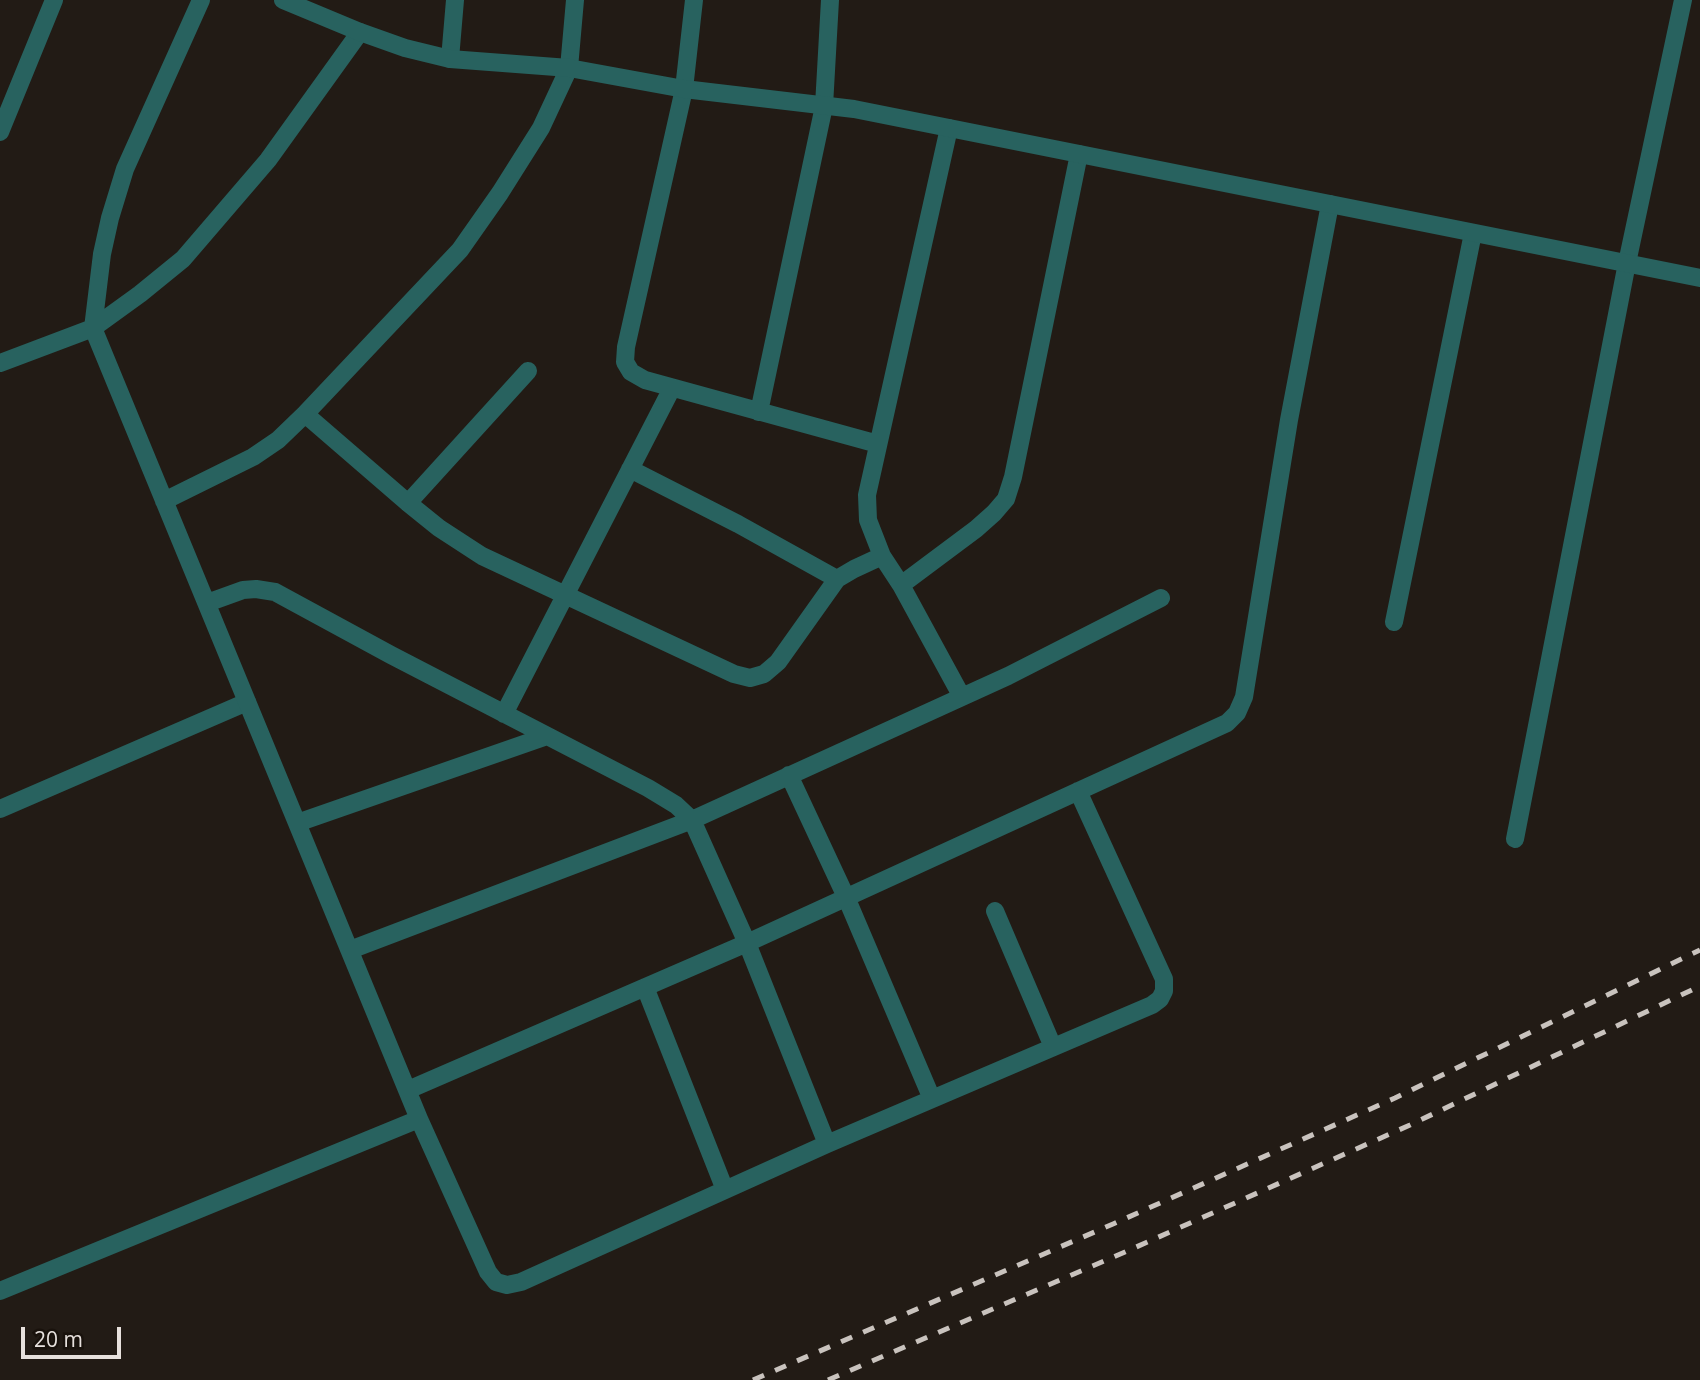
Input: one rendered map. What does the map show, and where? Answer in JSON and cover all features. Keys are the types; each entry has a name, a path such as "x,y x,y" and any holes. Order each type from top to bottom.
{"street":[{"path":"0,132 54,0"},
{"path":"201,0 125,169 102,254 93,328 419,1119 488,1272 496,1282 507,1285 521,1282 827,1144 1152,1005 1160,999 1164,991 1164,979 1078,791"},
{"path":"283,0 405,48 450,59 569,68 684,89 854,109 1700,278"},
{"path":"450,59 456,0"},
{"path":"164,501 253,457 278,440 460,250 541,128 569,68 575,0"},
{"path":"694,0 684,89 626,346 625,362 631,372 645,380 878,444"},
{"path":"759,412 824,106 830,0"},
{"path":"1515,839 1627,263 1683,0"},
{"path":"0,363 93,328 183,259 268,160 360,32"},
{"path":"949,128 867,495 868,520 882,556 901,585 962,697"},
{"path":"901,585 976,529 1006,499 1013,477 1079,154"},
{"path":"408,1090 747,943 1227,723 1237,713 1244,697 1289,420 1330,204"},
{"path":"1394,622 1473,233"},
{"path":"408,503 528,371"},
{"path":"504,714 672,388"},
{"path":"305,414 439,528 482,556 734,674 750,678 764,674 778,662 837,579 882,556"},
{"path":"630,469 738,524 837,579"},
{"path":"206,603 243,590 275,592 676,805 691,820 747,943 827,1144"},
{"path":"350,950 691,820 1008,676 1161,598"},
{"path":"0,809 247,702"},
{"path":"297,823 547,736"},
{"path":"789,775 846,897 932,1099"},
{"path":"995,911 1054,1047"},
{"path":"645,987 725,1190"},
{"path":"0,1291 419,1119"}],"railway":[{"path":"753,1380 1395,1098 1700,950"},
{"path":"828,1380 1410,1125 1700,986"}]}
